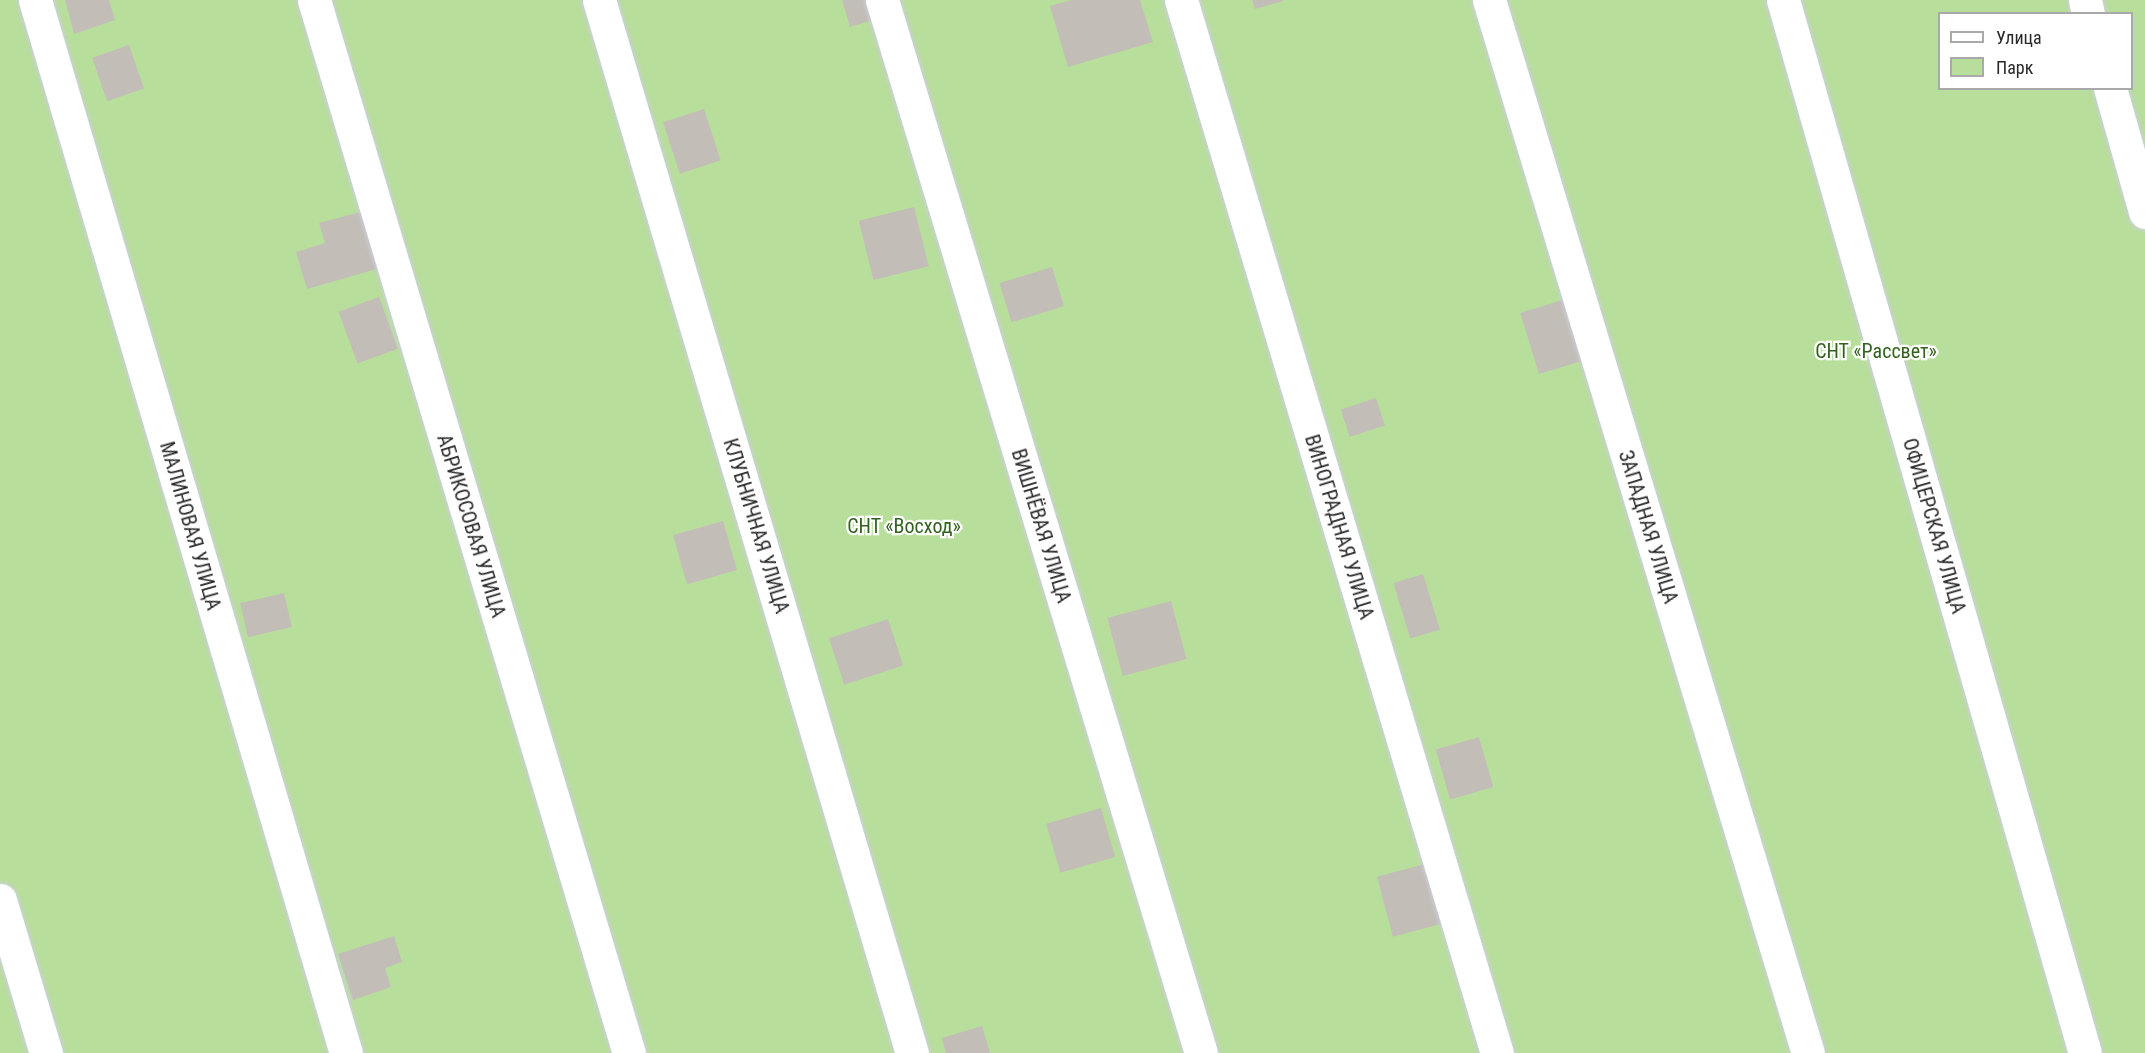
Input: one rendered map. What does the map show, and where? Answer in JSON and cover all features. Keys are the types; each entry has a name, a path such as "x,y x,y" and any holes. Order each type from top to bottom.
{"street":[{"name":"МАЛИНОВАЯ УЛИЦА","path":"35,0 346,1053"},
{"name":"АБРИКОСОВАЯ УЛИЦА","path":"314,0 628,1053"},
{"name":"КЛУБНИЧНАЯ УЛИЦА","path":"599,0 912,1053"},
{"name":"ВИШНЁВАЯ УЛИЦА","path":"882,0 1201,1053"},
{"name":"ВИНОГРАДНАЯ УЛИЦА","path":"1181,0 1497,1053"},
{"name":"ЗАПАДНАЯ УЛИЦА","path":"1490,0 1808,1053"},
{"name":"ОФИЦЕРСКАЯ УЛИЦА","path":"1783,0 2085,1053"},
{"path":"2111,90 2145,212"},
{"path":"0,900 46,1053"}],"green space":[{"name":"СНТ «Восход»","path":"0,0 2145,0 2145,1053 0,1053"}],"building":[{"path":"65,0 109,0 115,20 74,34"},
{"path":"842,0 873,0 879,18 850,27"},
{"path":"1071,0 1140,0 1153,42 1068,67 1050,6"},
{"path":"1252,0 1283,0 1283,1 1255,9"},
{"path":"129,45 144,88 107,101 92,58"},
{"path":"704,109 721,160 680,174 663,122"},
{"path":"914,207 929,266 873,280 859,221"},
{"path":"364,211 380,268 307,289 296,252 325,243 319,223"},
{"path":"1052,267 1064,306 1011,322 999,283"},
{"path":"379,297 398,349 357,363 339,312"},
{"path":"1569,298 1588,359 1539,374 1520,313"},
{"path":"1376,398 1385,426 1350,437 1341,409"},
{"path":"723,521 737,570 687,584 673,535"},
{"path":"1423,574 1440,629 1410,639 1393,583"},
{"path":"284,593 292,627 248,637 240,603"},
{"path":"1171,601 1187,659 1123,676 1107,618"},
{"path":"888,619 903,666 844,685 829,638"},
{"path":"1479,737 1493,787 1450,799 1436,749"},
{"path":"1101,808 1115,857 1060,873 1046,824"},
{"path":"1432,862 1448,922 1393,937 1377,877"},
{"path":"394,936 402,962 385,968 391,987 353,1000 338,954"},
{"path":"982,1026 990,1053 946,1053 942,1038"}],"park label":[{"name":"СНТ «Рассвет»","path":"1876,351"}]}
